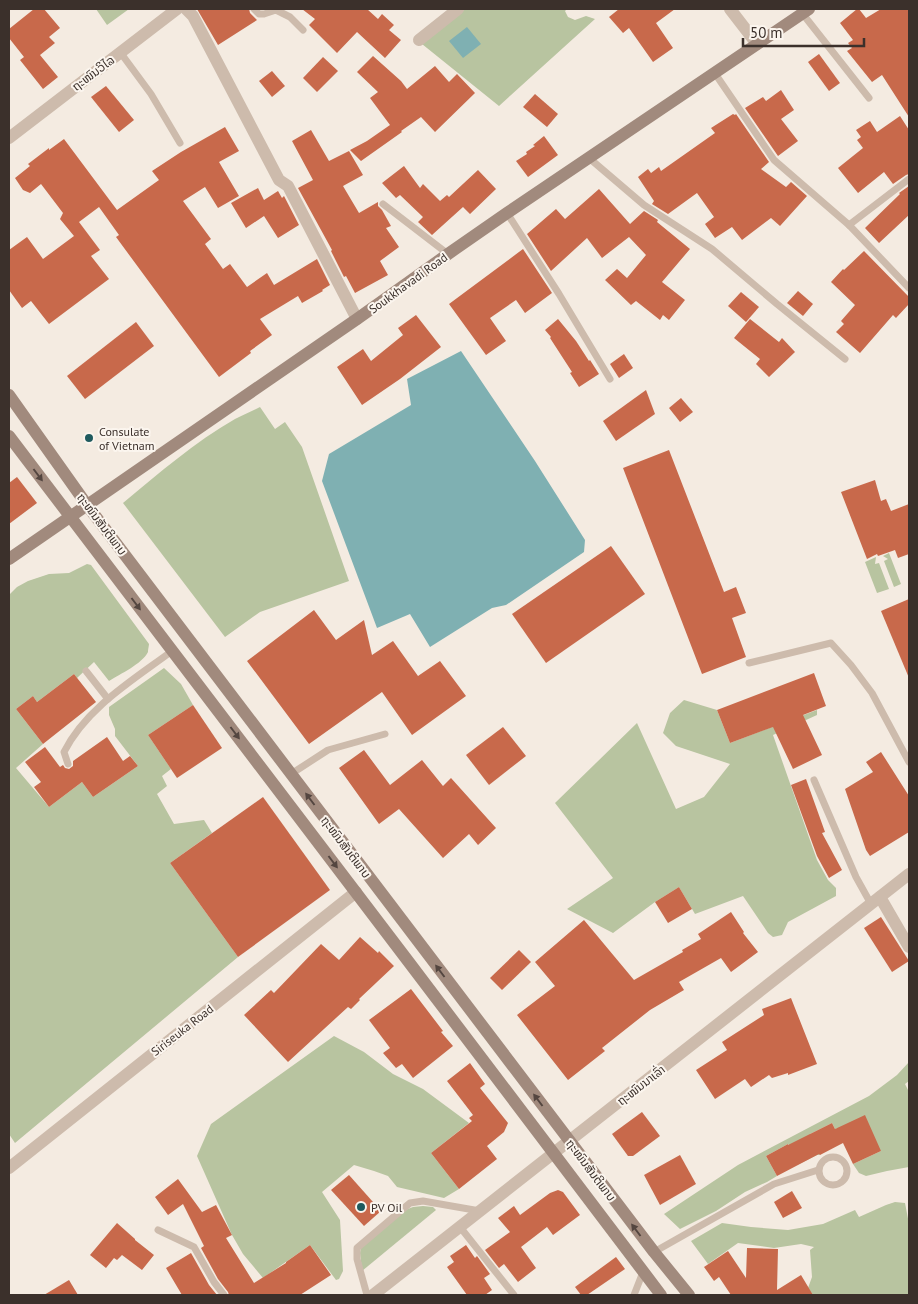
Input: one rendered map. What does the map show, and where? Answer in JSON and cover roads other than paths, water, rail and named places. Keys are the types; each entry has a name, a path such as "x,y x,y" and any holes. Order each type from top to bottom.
{"street":[{"name":"ຖະໜົນວິໄລ","path":"9,138 177,9"},
{"path":"186,9 193,16 279,180 288,186 357,319"},
{"path":"419,40 458,9"},
{"path":"730,9 756,44"},
{"name":"Soukkhavadi Road","path":"9,559 507,213 805,11"},
{"name":"ຖະໜົນສັນຕິພາບ","path":"9,395 87,505 569,1142 688,1295"},
{"name":"ຖະໜົນສັນຕິພາບ","path":"9,436 661,1295"},
{"name":"ຖະໜົນນາເລົ່າ","path":"373,1295 909,874"},
{"name":"Siriseuka Road","path":"9,1168 356,892"},
{"path":"876,900 909,947"}],"lane":[{"path":"254,9 259,14 276,10 290,17 303,30"},
{"path":"805,11 869,98"},
{"path":"120,52 151,94 180,143"},
{"path":"714,72 774,160 848,225 909,288"},
{"path":"589,158 644,205 712,249 845,359"},
{"path":"848,225 909,179"},
{"path":"383,204 448,254"},
{"path":"507,213 559,294 610,380"},
{"path":"749,663 831,643 851,665 872,693 909,762"},
{"path":"68,764 64,752 70,740 102,704 172,651"},
{"path":"86,671 108,699"},
{"path":"291,774 328,750 385,734"},
{"path":"814,780 856,877 876,900"},
{"path":"654,1252 774,1184 818,1170 823,1161 827,1159 836,1158 844,1162 847,1170 844,1179 837,1185 832,1186 820,1179 818,1170"},
{"path":"367,1295 357,1258 357,1248 410,1203 423,1201 480,1211"},
{"path":"460,1227 514,1295"},
{"path":"158,1230 194,1247 214,1282 224,1295"},
{"path":"634,1295 644,1272"}],"water":[{"path":"467,27 481,44 463,58 449,41"},
{"path":"461,351 535,461 585,540 584,552 506,605 492,608 430,647 410,614 377,628 322,481 329,454 411,405 407,379"}],"place":[{"name":"Consulate of Vietnam","path":"89,438"},
{"name":"PV Oil","path":"361,1207"}]}
